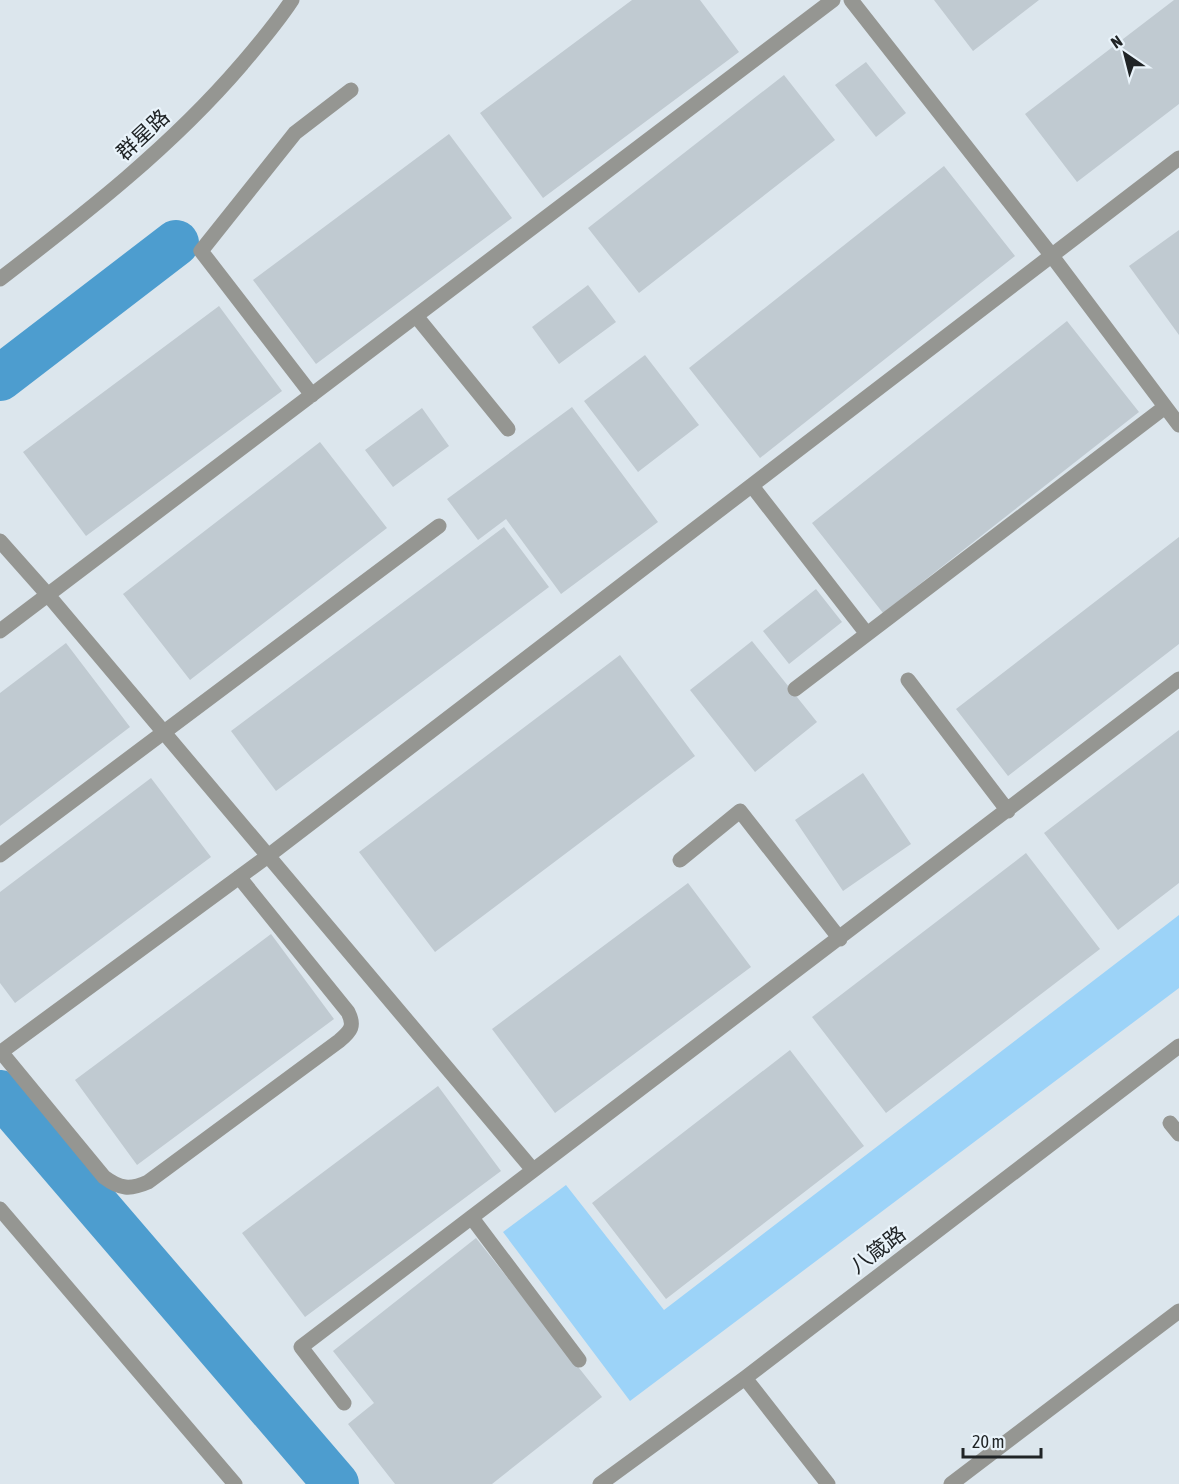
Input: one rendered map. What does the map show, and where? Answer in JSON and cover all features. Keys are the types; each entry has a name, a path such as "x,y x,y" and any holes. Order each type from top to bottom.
{"street":[{"name":"群星路","path":"0,279 119,186 177,134 236,71 277,22 292,0"},
{"path":"851,0 1052,256 1179,425"},
{"path":"0,632 830,1"},
{"path":"312,395 201,251 295,133 351,90"},
{"path":"239,877 348,1012 351,1027 339,1041 148,1182 127,1188 120,1186 104,1177 2,1052 239,877 1179,158"},
{"path":"416,316 508,429"},
{"path":"795,689 1165,407"},
{"path":"752,486 867,634"},
{"path":"0,855 439,526"},
{"path":"0,541 533,1170"},
{"path":"908,680 1008,811"},
{"path":"344,1403 301,1347 1179,680"},
{"path":"680,860 741,811 840,939"},
{"name":"八箴路","path":"600,1484 745,1378 1179,1046"},
{"path":"0,1209 234,1484"},
{"path":"472,1218 579,1360"},
{"path":"951,1484 1179,1311"},
{"path":"745,1378 828,1484"}],"shaded area":[{"path":"1179,915 1179,988 630,1401 503,1232 566,1185 664,1310"}],"building":[{"path":"632,0 700,0 739,52 543,198 480,113"},
{"path":"934,0 1039,0 973,51"},
{"path":"1174,0 1179,0 1179,104 1077,182 1025,114"},
{"path":"866,62 906,113 876,137 835,85"},
{"path":"784,75 835,140 639,293 588,228"},
{"path":"449,134 512,218 316,364 253,280"},
{"path":"944,166 1015,256 760,458 689,368"},
{"path":"1179,230 1179,335 1129,266"},
{"path":"588,285 616,322 559,364 532,327"},
{"path":"219,306 282,391 86,536 23,452"},
{"path":"1067,321 1139,412 883,613 812,523"},
{"path":"645,355 699,425 638,472 584,401"},
{"path":"572,407 658,522 561,594 506,519 478,540 447,499"},
{"path":"422,408 449,446 393,487 365,450"},
{"path":"320,442 387,528 190,680 123,594"},
{"path":"504,527 549,587 276,791 231,731"},
{"path":"1179,537 1179,644 1008,776 956,709"},
{"path":"816,589 842,622 789,664 763,631"},
{"path":"752,641 817,722 755,772 690,690"},
{"path":"66,643 130,727 0,826 0,693"},
{"path":"620,655 695,756 435,952 359,852"},
{"path":"1179,730 1179,883 1118,930 1044,833"},
{"path":"863,773 911,844 843,891 795,820"},
{"path":"151,778 211,857 15,1003 0,983 0,892"},
{"path":"1026,853 1100,949 886,1113 812,1017"},
{"path":"688,883 751,967 555,1113 492,1029"},
{"path":"271,934 334,1019 137,1165 75,1080"},
{"path":"790,1050 864,1146 666,1299 592,1203"},
{"path":"438,1086 501,1171 305,1317 242,1233"},
{"path":"476,1238 602,1397 492,1484 395,1484 348,1424 374,1403 333,1351"}],"waterway":[{"path":"0,378 176,243"},
{"path":"0,1093 336,1484"}]}
